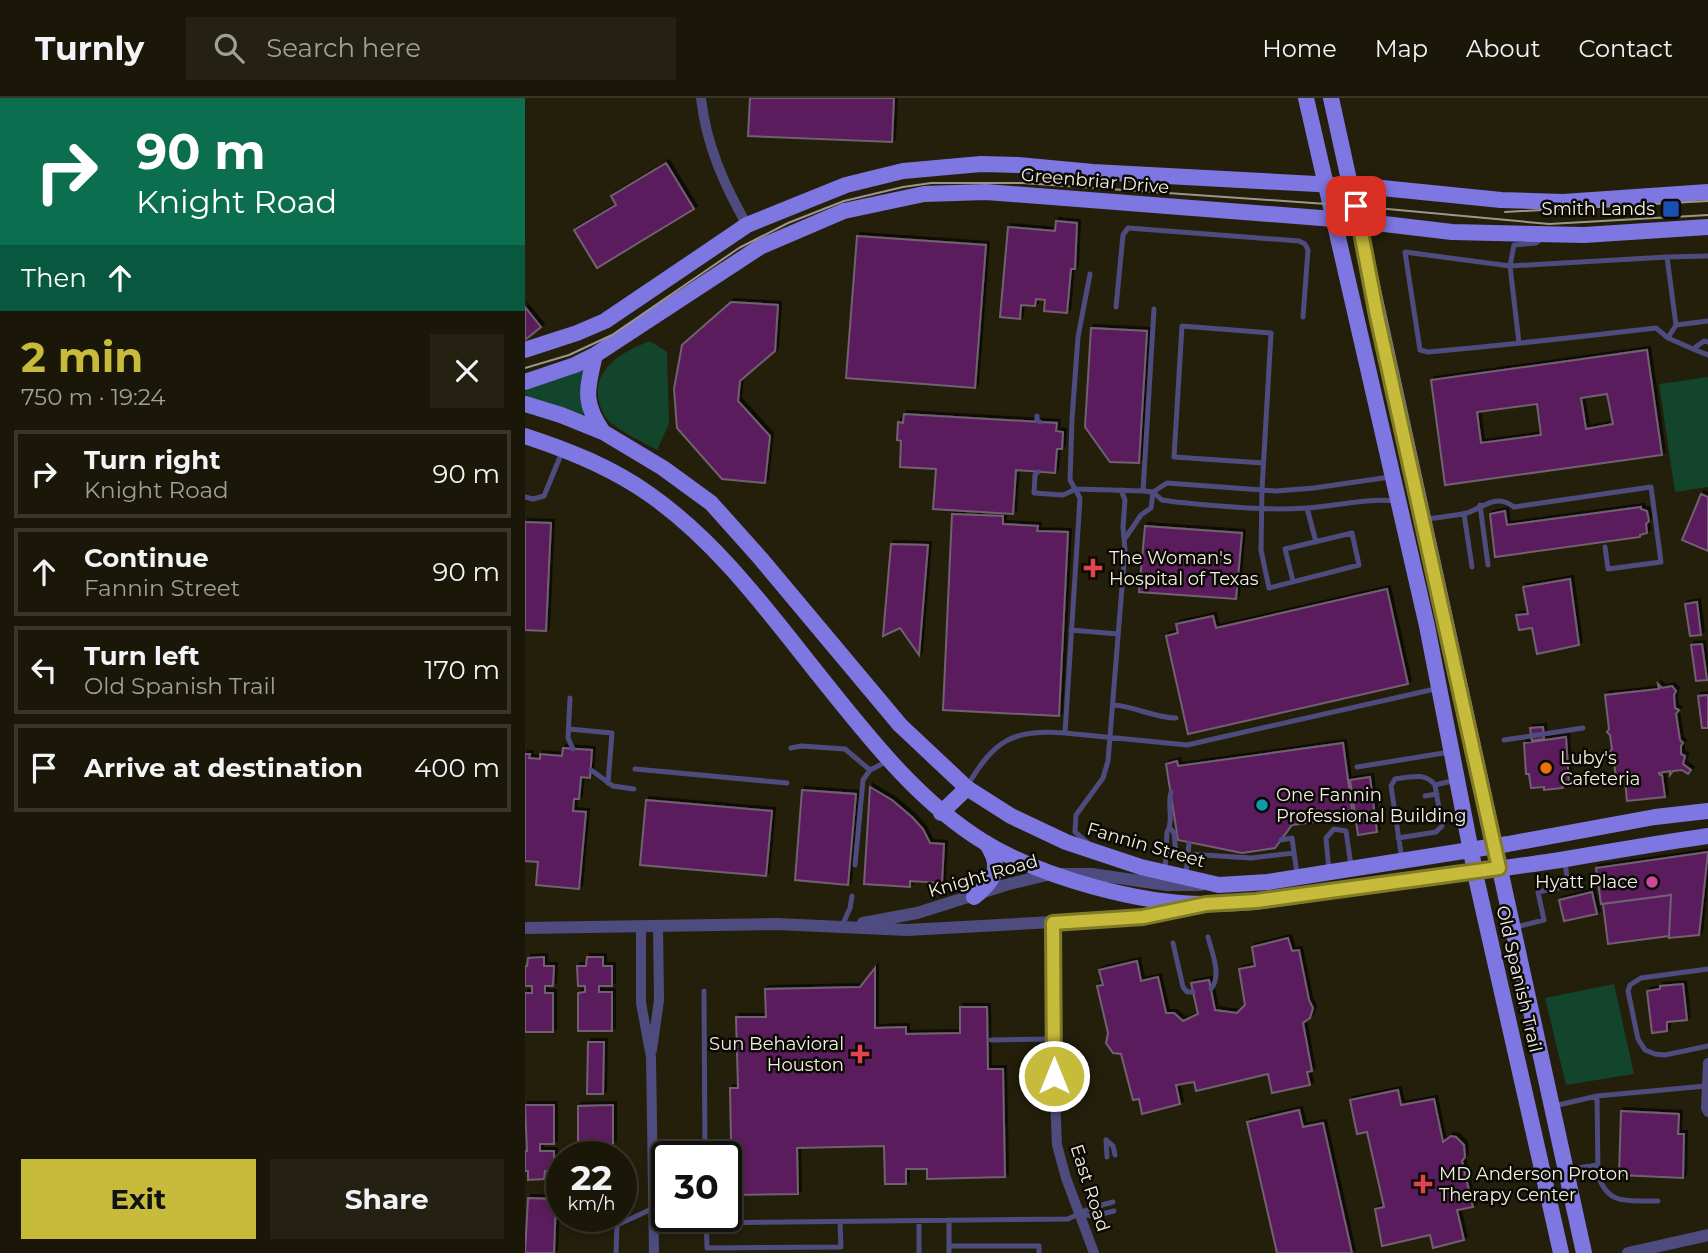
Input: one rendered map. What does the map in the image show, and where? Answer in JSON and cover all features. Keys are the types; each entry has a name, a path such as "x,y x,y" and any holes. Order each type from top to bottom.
{"main road":[{"name":"Old Spanish Trail","path":"1306,98 1427,623 1475,871 1561,1253"},
{"name":"Old Spanish Trail","path":"1331,98 1584,1253"},
{"name":"Greenbriar Drive","path":"525,349 577,333 604,321 747,225 846,186 903,171 1017,165 1093,172 1326,184 1501,200 1563,202 1708,192"},
{"name":"Greenbriar Drive","path":"525,382 575,365 595,355 760,247 845,211 924,194 986,192 1359,221 1453,232 1584,235 1708,227"},
{"path":"1358,321 1377,316"},
{"path":"595,355 586,393 591,415 603,432"},
{"name":"Fannin Street","path":"525,404 603,432 663,468 711,503 900,725 967,788 1011,816 1066,842 1141,867 1219,885 1352,870 1655,817 1708,811"},
{"path":"525,436 603,467 646,492 679,516 713,548 756,597 876,746 941,813 986,843 1051,874 1150,898 1206,904 1499,868 1708,836"},
{"path":"1386,443 1406,439"},
{"path":"1394,476 1405,488 1411,507 1424,519"},
{"path":"1427,623 1446,618"},
{"path":"941,813 967,788"},
{"path":"974,897 989,886 996,864 986,843"},
{"path":"1292,895 1293,878"},
{"path":"1517,1055 1541,1050"}],"street":[{"path":"701,98 709,139 723,182 747,225"},
{"name":"Knight Road","path":"842,928 917,913 1009,884 1051,874 1121,877 1167,885 1219,885"},
{"name":"Knight Road","path":"525,928 776,925 907,930 1143,917 1206,904"},
{"name":"East Road","path":"1053,923 1057,1145 1066,1178 1094,1253"},
{"path":"651,1056 659,1016 658,926"},
{"path":"641,927 641,1003 651,1056 653,1141"},
{"path":"1708,1063 1708,1112"},
{"path":"654,1232 654,1253"},
{"path":"1628,1253 1708,1235"}],"lane":[{"path":"1116,307 1123,235 1128,228 1299,241 1305,244 1308,250 1303,317"},
{"path":"1519,344 1510,266 1514,245 1536,243 1546,234"},
{"path":"1708,256 1510,266 1405,252 1420,349 1428,352 1656,328 1668,338 1708,355"},
{"path":"1667,257 1676,325 1668,338"},
{"path":"1065,733 1080,498 1070,480 1073,405 1078,337 1090,274"},
{"path":"1143,491 1154,309"},
{"path":"1676,325 1708,321"},
{"path":"1263,463 1174,457 1182,326 1271,333 1261,508 1261,550 1269,588 1359,565 1352,533 1285,549 1293,581"},
{"path":"1693,349 1707,340"},
{"path":"525,497 533,499 544,496 563,449"},
{"path":"1035,473 1034,493 1062,495 1076,489 1143,491 1153,492 1162,500 1261,508 1307,508 1380,499 1399,501"},
{"path":"1153,492 1167,483 1262,490 1314,488 1394,476"},
{"path":"1424,519 1464,514 1487,502 1500,501 1514,507 1651,487 1661,562 1608,569 1605,547"},
{"path":"1099,853 1075,832 1075,828 1076,815 1103,778 1108,761 1126,537 1123,527 1125,500 1121,490"},
{"path":"1126,537 1141,514 1151,508 1153,492"},
{"path":"1480,505 1488,565"},
{"path":"1307,508 1316,542"},
{"path":"1464,514 1472,567"},
{"path":"1071,631 1118,634"},
{"path":"967,788 979,766 1003,743 1021,733 1038,731 1187,745 1439,688"},
{"path":"570,698 569,738 573,749"},
{"path":"1113,705 1129,706 1163,718 1176,718"},
{"path":"1504,740 1583,728"},
{"path":"569,729 612,733 608,783"},
{"path":"791,748 801,746 845,749 870,770"},
{"path":"1357,767 1450,751"},
{"path":"855,865 862,787 866,774 890,760"},
{"path":"635,769 787,783"},
{"path":"591,770 613,786 634,789"},
{"path":"1398,838 1436,832 1441,826 1435,785 1430,779 1423,776 1395,779 1391,786 1395,818 1398,838 1402,861"},
{"path":"1435,785 1456,780"},
{"path":"1165,871 1171,792"},
{"path":"1425,796 1437,794"},
{"path":"1393,801 1401,800"},
{"path":"1427,813 1439,812"},
{"path":"1395,818 1403,817"},
{"path":"1170,828 1174,833 1177,853"},
{"path":"1330,873 1326,838 1334,829 1346,831 1352,870"},
{"path":"1281,840 1292,838 1293,878"},
{"path":"1185,876 1189,843"},
{"path":"1221,849 1221,858"},
{"path":"1167,852 1221,858 1294,853"},
{"path":"1512,928 1544,920 1538,892 1568,886 1565,859"},
{"path":"842,928 852,896"},
{"path":"1209,937 1216,970 1215,984 1211,989"},
{"path":"1173,943 1183,987 1187,992 1193,992"},
{"path":"1708,969 1641,978 1630,985 1628,991 1637,1040 1645,1050 1665,1055 1708,1046"},
{"path":"704,991 705,1141"},
{"path":"991,1040 1054,1039"},
{"path":"1553,1106 1597,1096 1706,1086"},
{"path":"1597,1096 1601,1186 1618,1200 1658,1201"},
{"path":"1107,1157 1106,1140 1113,1146 1115,1155"},
{"path":"1567,1170 1598,1165"},
{"path":"742,1221 1068,1219 1091,1208 1113,1202"},
{"path":"616,1253 617,1225 651,1209"},
{"path":"1079,1214 1094,1216 1114,1211"},
{"path":"949,1220 949,1250 1039,1246 1039,1253"},
{"path":"919,1221 919,1253"},
{"path":"706,1232 707,1248 841,1247 840,1222"}],"green space":[{"path":"650,341 667,352 669,424 657,450 608,420 600,406 598,390 600,380 611,363"},
{"path":"581,368 585,372 584,413 581,417 525,398 525,389"},
{"path":"1708,377 1708,487 1675,492 1659,384"},
{"path":"1614,984 1634,1074 1566,1085 1545,998"}],"building":[{"path":"750,98 894,98 892,142 748,136"},
{"path":"666,163 694,209 597,268 574,230 616,205 611,196"},
{"path":"1056,221 1077,223 1075,269 1071,269 1067,313 1044,311 1045,300 1036,299 1035,306 1021,305 1020,319 1000,317 1008,227 1055,231"},
{"path":"857,236 986,245 975,388 846,378"},
{"path":"731,302 778,305 775,351 740,381 738,401 770,436 765,483 722,479 677,428 674,389 682,345"},
{"path":"525,307 541,327 525,340"},
{"path":"1091,328 1147,331 1139,463 1110,462 1085,427"},
{"path":"1647,350 1662,455 1445,485 1431,380","holes":["1607,394 1613,424 1586,429 1581,398","1537,404 1541,435 1481,443 1477,412"]},
{"path":"904,414 1057,423 1056,431 1063,432 1062,449 1057,449 1055,473 1016,470 1013,514 933,509 936,469 900,467 901,441 897,440 898,422 903,423"},
{"path":"1701,494 1708,497 1708,551 1682,540"},
{"path":"1641,507 1647,511 1649,521 1646,524 1647,533 1640,537 1495,557 1490,514 1505,511 1507,525"},
{"path":"952,514 1003,516 1003,524 1038,526 1037,531 1068,532 1059,716 943,710"},
{"path":"525,522 551,523 546,631 525,630"},
{"path":"1145,526 1242,533 1236,599 1139,592"},
{"path":"891,544 928,545 919,655 900,628 883,636"},
{"path":"1570,579 1579,645 1537,654 1532,628 1519,630 1516,615 1528,614 1523,587"},
{"path":"1387,589 1408,684 1188,734 1166,636 1178,633 1176,624 1213,616 1216,628"},
{"path":"1697,602 1701,635 1690,636 1685,604"},
{"path":"1702,644 1707,680 1696,681 1691,645"},
{"path":"1658,684 1662,688 1672,686 1676,691 1675,708 1679,710 1676,714 1680,740 1683,743 1681,754 1685,756 1683,764 1691,770 1688,774 1682,770 1673,771 1670,775 1670,771 1659,773 1662,775 1665,797 1627,801 1625,780 1628,780 1628,777 1616,778 1613,755 1610,752 1612,749 1607,732 1609,729 1605,695 1659,689"},
{"path":"1708,695 1708,728 1702,728 1698,696"},
{"path":"1543,727 1544,739 1532,741 1530,728"},
{"name":"Luby's Cafeteria","path":"1566,737 1569,784 1562,785 1563,788 1544,790 1544,787 1531,788 1529,774 1526,774 1524,743"},
{"name":"One Fannin Professional Building","path":"1343,743 1353,817 1292,825 1275,848 1242,853 1178,840 1166,764 1177,761 1178,766"},
{"path":"563,748 592,750 590,778 581,777 579,799 574,799 573,811 586,812 579,889 536,885 538,862 525,861 525,754 530,754 529,758 540,759 540,754 562,756"},
{"path":"1370,777 1377,832 1358,835 1350,780"},
{"path":"870,787 892,800 912,817 923,829 930,843 944,844 942,883 910,881 910,887 864,884"},
{"path":"802,790 856,794 848,885 795,880"},
{"path":"646,800 772,811 766,876 640,865"},
{"name":"Hyatt Place","path":"1708,852 1699,935 1669,938 1671,895 1601,904 1596,868"},
{"path":"1592,892 1597,914 1564,921 1559,900"},
{"path":"1671,895 1669,936 1608,944 1603,904"},
{"path":"1288,938 1292,951 1299,950 1313,1008 1310,1018 1303,1023 1312,1071 1307,1072 1310,1085 1272,1093 1268,1074 1196,1091 1194,1082 1176,1085 1180,1104 1142,1114 1139,1099 1133,1100 1121,1054 1113,1053 1106,1043 1108,1033 1097,986 1103,985 1099,970 1137,961 1141,981 1158,977 1166,1013 1174,1013 1183,1021 1198,1014 1191,983 1209,980 1215,1010 1237,1013 1245,1005 1239,969 1255,966 1252,947"},
{"path":"544,957 544,966 554,966 553,986 545,986 545,993 553,993 553,1032 525,1032 525,993 532,993 532,986 525,986 525,966 528,958"},
{"path":"587,957 603,957 603,966 612,966 612,986 599,986 599,992 612,992 612,1031 578,1031 578,993 585,992 585,986 578,986 577,966 586,966"},
{"path":"875,968 875,1028 906,1027 906,1034 960,1033 960,1007 987,1007 988,1069 1003,1069 1005,1177 927,1179 927,1169 906,1169 906,1184 885,1184 884,1146 797,1148 798,1194 742,1195 742,1141 731,1141 730,1088 738,1088 736,1017 766,1017 765,989 860,987"},
{"path":"1683,984 1687,1020 1667,1022 1667,1031 1652,1033 1647,991 1660,989 1660,986"},
{"path":"588,1042 604,1042 603,1094 587,1094"},
{"name":"MD Anderson Proton Therapy Center","path":"1398,1090 1401,1105 1434,1099 1443,1142 1451,1136 1464,1145 1465,1157 1462,1161 1473,1207 1457,1210 1464,1240 1433,1248 1430,1235 1382,1246 1375,1209 1384,1207 1367,1132 1357,1134 1350,1100"},
{"path":"525,1105 554,1105 554,1141 540,1144 540,1151 546,1151 544,1179 528,1180 528,1171 525,1171"},
{"path":"613,1105 613,1141 578,1141 578,1106"},
{"path":"1299,1110 1303,1127 1323,1123 1352,1253 1277,1253 1247,1122"},
{"path":"1621,1111 1679,1114 1678,1134 1684,1134 1683,1178 1619,1175"},
{"path":"528,1198 546,1199 546,1232 555,1232 554,1253 525,1253"}],"tram line":[{"path":"525,368 569,355 612,335 739,248 788,223 844,201 931,183 1023,183 1355,206 1549,224 1708,215"},
{"path":"1505,212 1708,201"}],"place":[{"name":"Smith Lands","path":"1671,209"},
{"name":"The Woman's Hospital of Texas","path":"1093,568"},
{"name":"Luby's Cafeteria","path":"1546,768"},
{"name":"One Fannin Professional Building","path":"1262,805"},
{"name":"Hyatt Place","path":"1652,882"},
{"name":"Sun Behavioral Houston","path":"860,1054"},
{"name":"MD Anderson Proton Therapy Center","path":"1423,1184"}],"route":[{"path":"1054,1076 1053,923 1143,917 1206,904 1256,901 1499,868 1446,618 1377,316 1356,206"}]}
